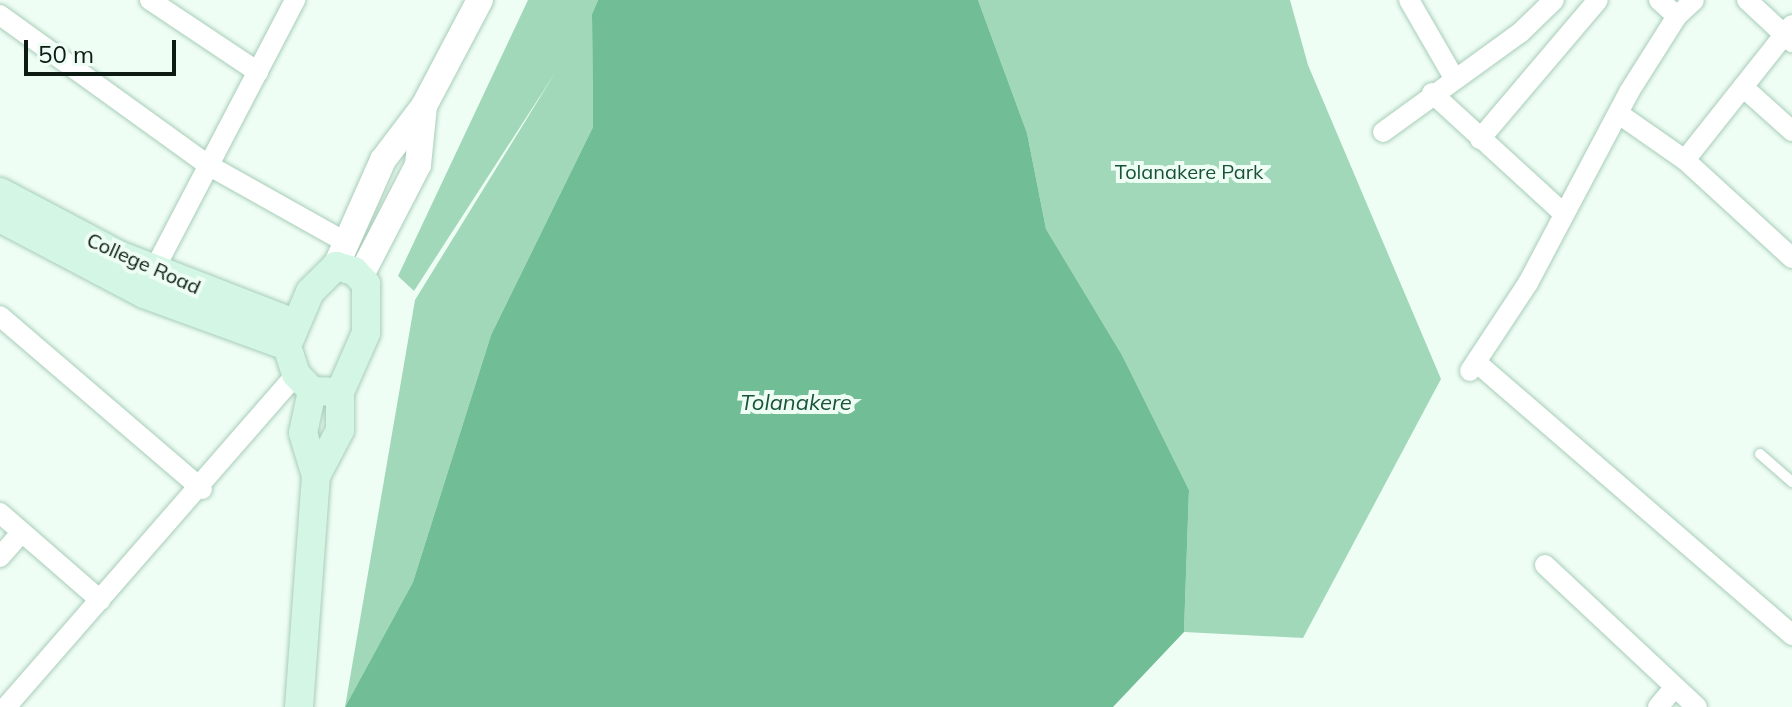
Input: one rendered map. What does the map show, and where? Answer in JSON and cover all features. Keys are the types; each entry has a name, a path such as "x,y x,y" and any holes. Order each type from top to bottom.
{"main road":[{"name":"College Road","path":"0,192 290,335"},
{"name":"College Road","path":"0,218 144,294 290,335"},
{"path":"299,707 316,476 340,430 316,386 290,335 310,292 348,262 366,284 366,333 316,386"}],"street":[{"path":"150,0 258,72"},
{"path":"154,270 295,0"},
{"path":"348,262 383,160 424,106 480,0"},
{"path":"1409,0 1454,78"},
{"path":"1383,132 1554,0"},
{"path":"1480,139 1598,0"},
{"path":"1659,0 1677,16"},
{"path":"1694,0 1677,16 1562,212 1528,283 1473,366 1792,635"},
{"path":"1685,160 1789,34 1747,0"},
{"path":"0,15 348,262"},
{"path":"1743,87 1792,131"},
{"path":"1432,93 1562,212"},
{"path":"348,262 418,165 424,106"},
{"path":"1619,114 1685,160 1792,258"},
{"path":"0,316 202,489"},
{"path":"6,707 202,489 316,386"},
{"path":"0,513 100,600"},
{"path":"0,557 22,532"},
{"path":"1545,565 1697,707"},
{"path":"1658,707 1675,687"}],"lane":[{"path":"1760,454 1792,482"}],"green space":[{"path":"528,0 598,0 592,14 593,127 491,335 413,582 345,707 415,300 555,73 414,291 398,276"},
{"name":"Tolanakere Park","path":"978,0 1290,0 1308,65 1441,379 1303,638 1184,632 1189,490 1122,355 1046,229 1027,133"}],"water":[{"name":"Tolanakere","path":"598,0 978,0 1027,133 1046,229 1122,355 1189,490 1184,632 1113,707 345,707 413,582 491,335 593,127 592,14"}]}
